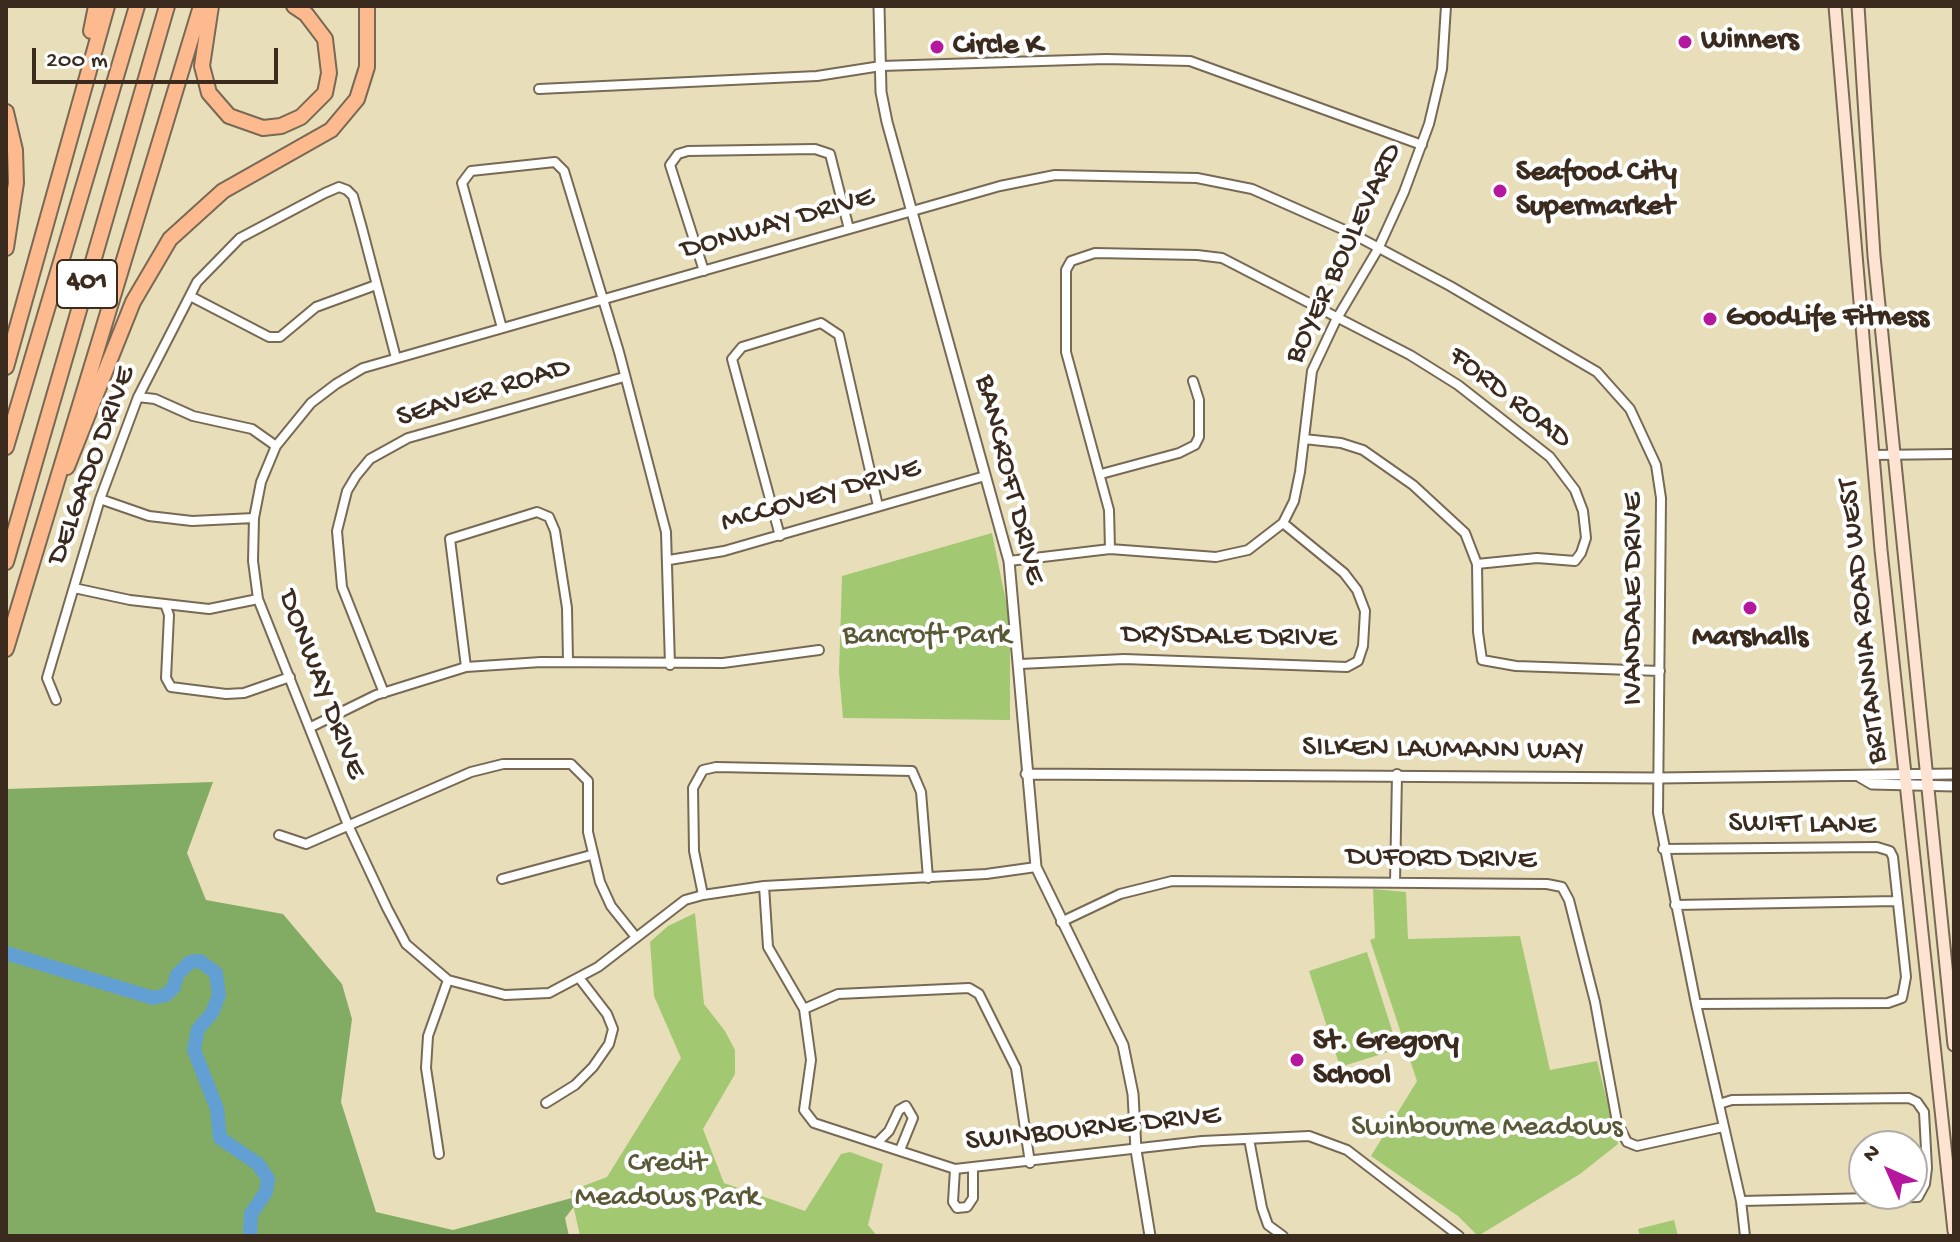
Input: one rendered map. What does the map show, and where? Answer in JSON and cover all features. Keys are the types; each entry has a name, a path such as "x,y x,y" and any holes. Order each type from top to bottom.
{"highway":[{"path":"93,52 91,27 96,6"},
{"name":"401","path":"6,367 107,6"},
{"name":"401","path":"6,447 137,6"},
{"name":"401","path":"6,562 167,6"},
{"name":"401","path":"6,649 201,6"},
{"path":"211,6 202,48 204,78 209,93 229,116 263,128 281,126 301,117 325,93 330,63 325,39 306,14 294,6"},
{"path":"51,495 73,457 133,302 170,239 223,191 331,130 357,99 367,67 367,6"},
{"path":"6,112 15,150 16,183 6,248"}],"main road":[{"name":"BRITANNIA ROAD WEST","path":"1835,6 1873,455 1954,1231"},
{"name":"BRITANNIA ROAD WEST","path":"1858,6 1874,256 1954,1045"}],"street":[{"name":"BOYER BOULEVARD","path":"1283,523 1294,501 1312,371 1336,320 1378,249 1422,145 1442,69 1446,6"},
{"name":"BANCROFT DRIVE","path":"881,7 881,66 887,122 1009,561 1036,867 1123,1045 1133,1094 1136,1150 1150,1236"},
{"path":"539,89 817,76 881,66 1106,59 1190,61 1422,145"},
{"path":"704,271 670,165 678,154 688,151 815,149 830,154 849,229"},
{"path":"502,328 462,183 471,171 555,162 564,171 666,532 670,665"},
{"name":"IVANDALE DRIVE","path":"913,210 1000,186 1055,175 1197,178 1275,197 1378,249 1582,361 1610,384 1630,409 1650,448 1660,488 1658,813 1696,1004 1741,1201 1745,1236"},
{"name":"DELGADO DRIVE","path":"56,700 47,678 100,499 138,397 197,282 240,238 339,187 353,196 376,285"},
{"name":"DONWAY DRIVE","path":"913,210 603,302 396,358 363,368 336,384 296,418 276,446 261,482 254,518 253,561 258,599 348,825 406,944 448,980 505,995 549,993 580,979 685,900 703,895 764,886 928,878 1036,867"},
{"path":"1110,549 1109,510 1101,474 1066,352 1066,270 1071,261 1095,253 1222,258 1336,320"},
{"path":"190,296 269,337 280,337 316,307 376,285 396,358"},
{"name":"FORD ROAD","path":"1336,320 1410,355 1458,385 1550,457 1575,490 1583,511 1586,538 1575,561 1537,558 1477,564"},
{"path":"780,536 732,359 742,347 755,343 821,323 839,335 878,506"},
{"name":"SEAVER ROAD","path":"384,693 342,587 337,531 347,491 356,476 370,459 408,438 624,377"},
{"path":"1101,474 1179,453 1195,445 1199,437 1199,400 1193,381"},
{"path":"138,397 155,399 193,416 252,429 276,446"},
{"path":"1304,439 1341,443 1386,464 1465,533 1477,564 1478,632 1482,660 1516,666 1660,671"},
{"path":"1873,455 1954,454"},
{"name":"MCCOVEY DRIVE","path":"669,560 724,551 985,476"},
{"path":"100,499 149,516 192,521 254,518"},
{"path":"466,667 450,539 537,512 549,517 555,531 567,608 568,662"},
{"path":"1009,561 1110,549 1216,557 1248,550 1283,523"},
{"name":"DRYSDALE DRIVE","path":"1020,664 1124,659 1347,667 1358,661 1363,646 1365,611 1357,590 1344,573 1283,523"},
{"path":"74,588 209,609 258,599"},
{"path":"165,604 169,615 166,678 171,687 244,693 290,677"},
{"path":"311,727 384,693 466,667 568,662 670,665 763,659 819,650"},
{"path":"279,835 306,844 471,772 503,764 571,764 588,781 591,855 611,906 635,936"},
{"path":"703,895 694,851 693,788 703,770 716,767 912,771 921,792 928,878"},
{"name":"SILKEN LAUMANN WAY","path":"1026,774 1860,777 1872,784 1927,779"},
{"path":"1395,883 1397,774"},
{"path":"1927,779 1954,774"},
{"path":"1927,779 1954,786"},
{"name":"SWIFT LANE","path":"1663,849 1877,847 1890,851 1893,857 1897,901"},
{"path":"502,879 591,855"},
{"name":"DUFORD DRIVE","path":"1061,922 1120,894 1172,881 1562,887 1569,900 1595,1002 1617,1122 1627,1142 1637,1146 1723,1127"},
{"name":"SWINBOURNE DRIVE","path":"764,886 768,947 804,1009 811,1060 804,1110 814,1123 955,1169 1249,1139 1309,1136 1347,1150 1459,1236"},
{"path":"1675,905 1897,901 1906,977 1902,998 1888,1003 1696,1004"},
{"path":"546,1103 575,1085 609,1044 613,1029 607,1014 580,979"},
{"path":"439,1154 426,1068 428,1036 448,980"},
{"path":"804,1009 838,994 866,991 969,988 979,994 1016,1068 1030,1163"},
{"path":"1719,1104 1732,1100 1909,1098 1917,1102 1924,1112 1927,1168 1925,1184 1918,1197 1741,1201"},
{"path":"877,1143 889,1131 899,1110 906,1106 913,1118 900,1150"},
{"path":"1249,1139 1262,1208 1268,1225 1283,1236"},
{"path":"955,1169 953,1202 957,1208 967,1207 973,1198 973,1168"}],"green space":[{"name":"Bancroft Park","path":"992,533 1010,621 1010,720 843,718 839,672 842,576"},
{"path":"213,782 187,853 206,900 283,914 342,984 352,1019 341,1102 376,1212 453,1230 583,1195 565,1218 569,1236 6,1236 7,789"},
{"name":"Swinbourne Meadows","path":"1373,889 1406,892 1408,939 1520,936 1550,1070 1597,1061 1618,1144 1580,1174 1478,1236 1458,1216 1371,1156 1417,1081 1370,940 1375,938"},
{"name":"Credit Meadows Park","path":"695,913 704,1004 735,1050 735,1074 703,1129 724,1183 805,1211 841,1154 850,1152 883,1164 868,1225 877,1236 580,1236 570,1191 607,1177 681,1058 654,996 650,942 668,926"},
{"path":"1367,952 1398,1049 1340,1067 1309,971"},
{"path":"1674,1220 1678,1236 1640,1236 1638,1229"}],"waterway":[{"path":"6,953 153,998 166,995 174,987 177,975 190,962 200,961 216,973 219,995 212,1013 198,1029 194,1050 217,1109 220,1138 258,1164 268,1179 266,1192 251,1214 250,1236"}],"place":[{"name":"Winners","path":"1685,42"},
{"name":"Circle K","path":"937,47"},
{"name":"Seafood City Supermarket","path":"1500,191"},
{"name":"GoodLife Fitness","path":"1710,319"},
{"name":"Marshalls","path":"1750,608"},
{"name":"St. Gregory School","path":"1297,1060"}]}
